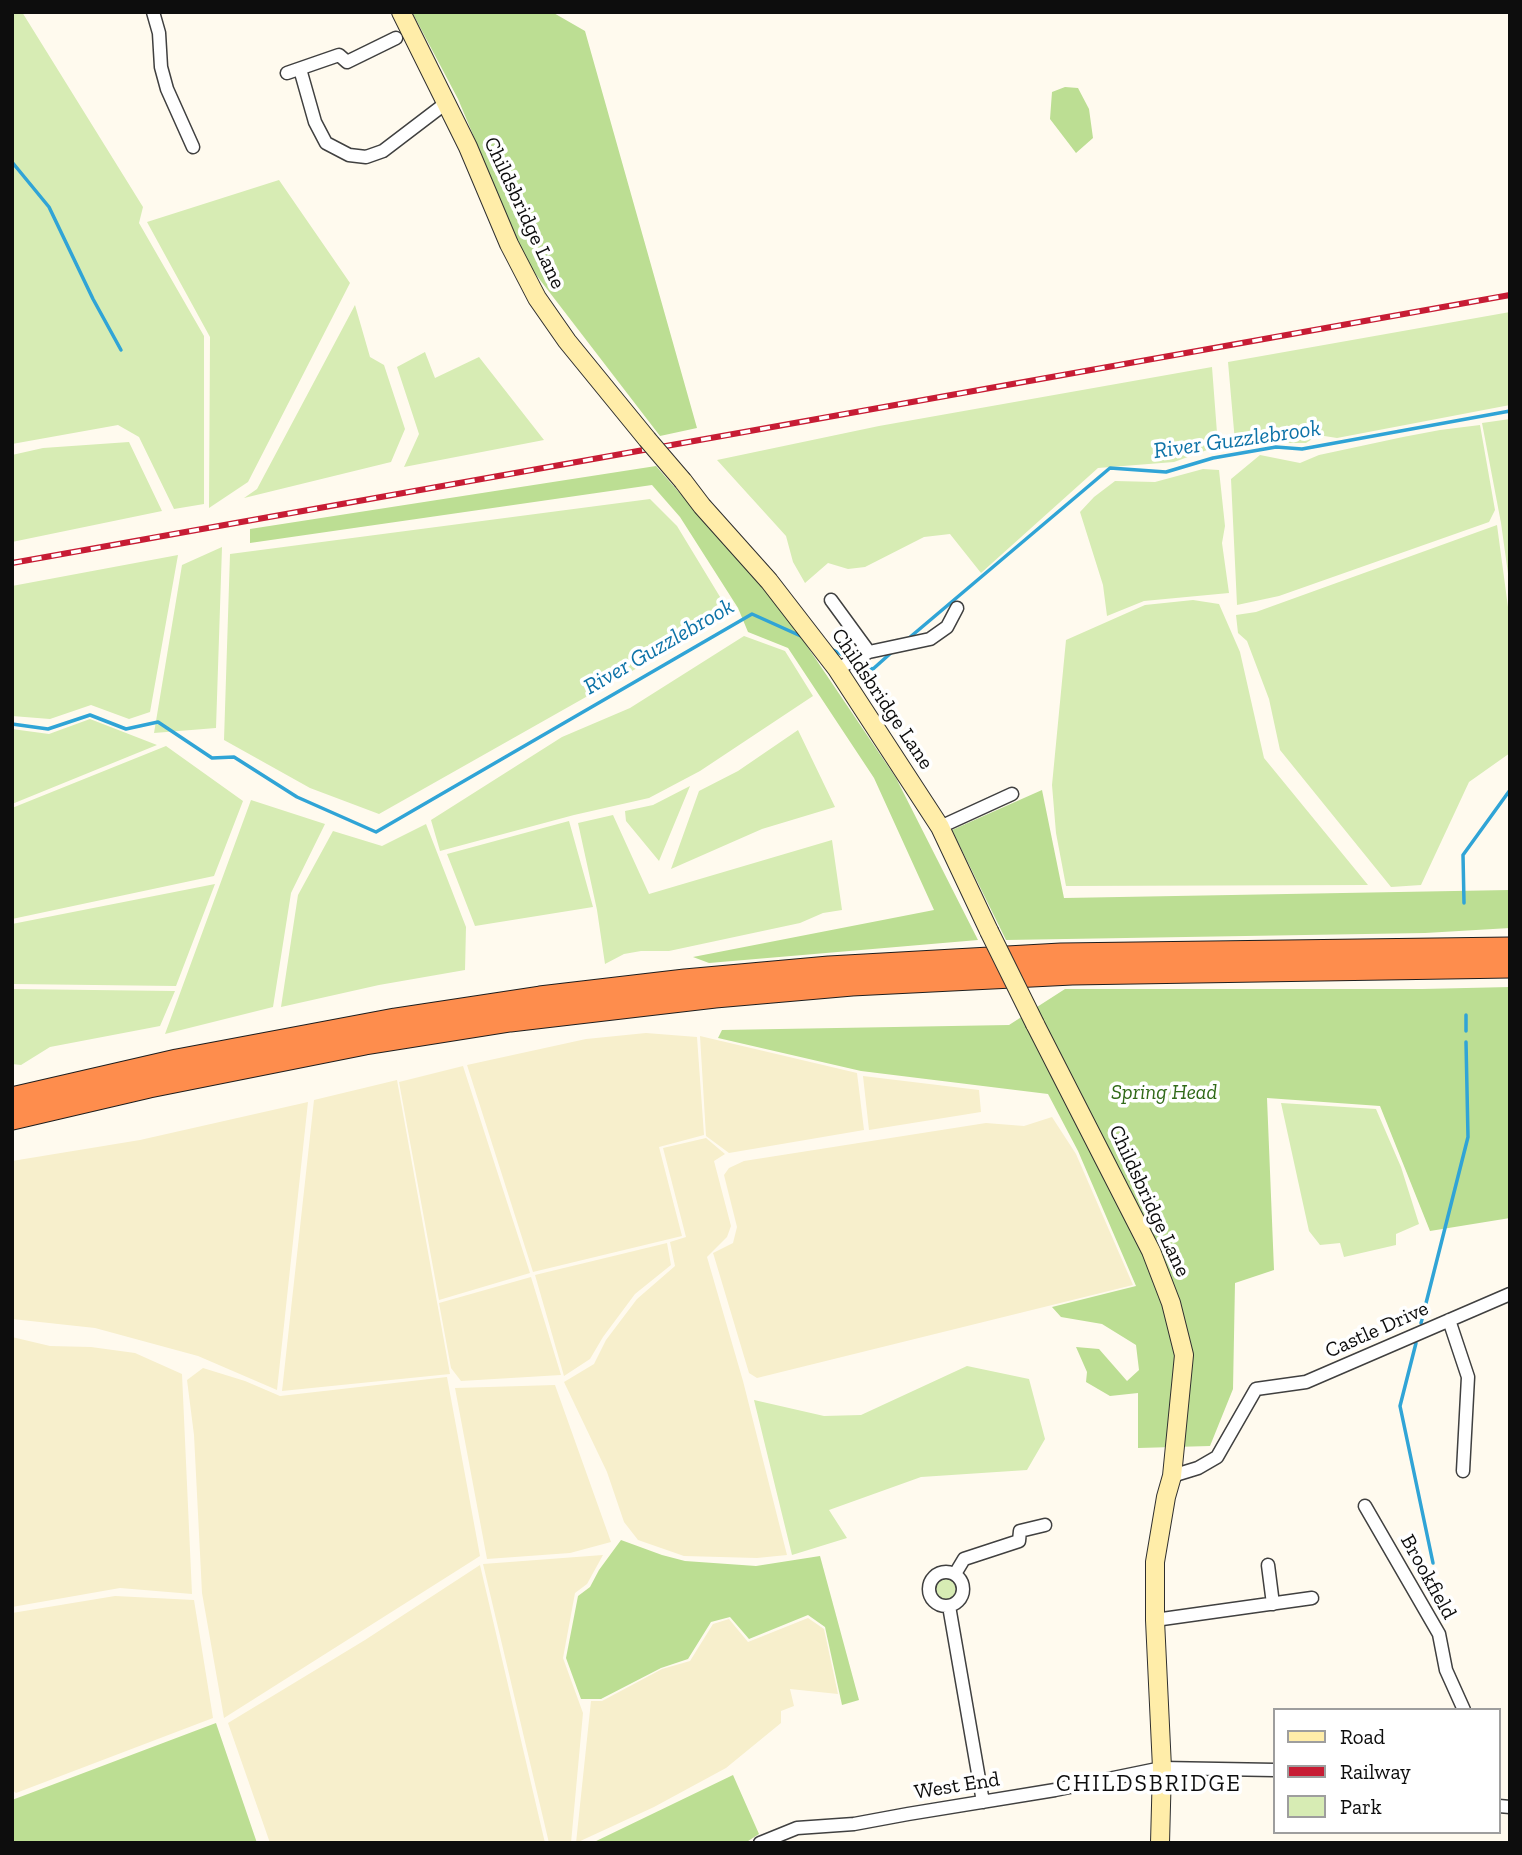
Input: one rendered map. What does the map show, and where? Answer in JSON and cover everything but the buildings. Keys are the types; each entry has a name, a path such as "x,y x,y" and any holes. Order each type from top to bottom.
{"highway":[{"path":"12,1100 189,1059 395,1020 540,998 685,981 901,963 1061,955 1510,949"},
{"path":"12,1118 149,1086 365,1043 510,1020 715,996 852,984 1072,973 1510,967"}],"street":[{"path":"153,12 159,33 161,67 167,89 193,147"},
{"name":"Childsbridge Lane","path":"401,12 468,147 509,244 537,299 567,341 702,506 769,581 837,669 940,828 1035,1024 1151,1251 1171,1303 1184,1355 1172,1476 1155,1562 1161,1768 1160,1843"},
{"path":"396,38 347,62 339,55 300,69 315,122 326,143 349,155 366,157 383,151 446,103"},
{"path":"831,600 869,652"},
{"path":"837,669 869,652 930,639 947,627 957,608"},
{"path":"940,828 1012,794"},
{"name":"Castle Drive","path":"1172,1476 1198,1468 1217,1457 1256,1389 1306,1382 1510,1294"},
{"path":"1449,1320 1468,1377 1463,1471"},
{"name":"Brookfield","path":"1365,1506 1438,1634 1446,1670 1463,1708"},
{"path":"955,1574 964,1559 1019,1541 1020,1531 1045,1525"},
{"path":"1268,1565 1273,1604"},
{"path":"938,1574 955,1574 962,1583 962,1594 957,1603 940,1606 931,1599 928,1587 933,1577 938,1574"},
{"path":"1155,1620 1312,1598"},
{"path":"950,1606 983,1802"},
{"name":"West End","path":"760,1843 797,1828 854,1824 1055,1790 1161,1768 1274,1770"}],"shaded area":[{"path":"646,1033 697,1037 704,1135 659,1147 682,1236 533,1272 467,1065 586,1039"},
{"path":"700,1036 857,1073 864,1130 729,1153 706,1136"},
{"path":"463,1066 530,1273 439,1300 399,1082"},
{"path":"863,1076 979,1090 981,1112 869,1130"},
{"path":"397,1080 450,1374 282,1391 314,1100"},
{"path":"308,1102 277,1390 198,1356 95,1328 12,1319 12,1161 140,1140"},
{"path":"1052,1117 1076,1154 1133,1285 757,1378 749,1373 713,1253 733,1243 737,1227 724,1175 729,1168 744,1161 986,1123 1024,1126"},
{"path":"706,1138 725,1154 714,1161 731,1226 727,1237 707,1257 743,1381 787,1555 757,1558 684,1556 638,1540 624,1522 607,1472 564,1382 594,1364 606,1340 637,1299 675,1266 670,1242 686,1237 663,1148"},
{"path":"667,1243 671,1265 635,1294 590,1359 564,1376 535,1275"},
{"path":"531,1277 561,1375 461,1381 451,1368 439,1303"},
{"path":"12,1337 50,1346 91,1347 135,1353 182,1374 192,1594 120,1588 12,1607"},
{"path":"203,1368 245,1381 280,1396 447,1377 480,1556 224,1718 202,1593 194,1435 187,1380"},
{"path":"555,1385 611,1542 570,1553 487,1559 455,1388"},
{"path":"603,1555 587,1584 575,1593 563,1658 583,1713 571,1843 549,1843 483,1564"},
{"path":"480,1565 545,1843 270,1843 228,1723 365,1640"},
{"path":"115,1596 194,1600 213,1718 16,1793 12,1790 12,1613"},
{"path":"808,1618 824,1629 838,1694 790,1689 794,1706 781,1711 781,1723 726,1768 654,1807 576,1843 591,1701 602,1701 662,1669 690,1661 713,1624 729,1619 748,1642"}],"green space":[{"path":"12,12 22,12 143,207 139,223 204,336 204,504 174,509 139,437 118,425 12,444"},
{"path":"412,12 552,12 585,31 697,428 660,436 527,263 458,99"},
{"path":"1065,87 1078,88 1089,109 1093,138 1076,153 1050,119 1052,92"},
{"path":"279,180 350,283 248,482 209,508 210,337 147,222"},
{"path":"355,305 370,357 384,365 405,429 391,462 244,498 257,489"},
{"path":"1510,312 1510,405 1337,438 1318,435 1306,443 1286,443 1263,438 1235,442 1228,362"},
{"path":"425,352 435,378 479,357 544,440 404,467 419,434 397,367"},
{"path":"1212,367 1218,446 1174,462 1098,468 981,573 950,534 924,537 865,567 848,569 828,563 805,583 793,562 786,536 717,460 879,426"},
{"path":"1510,419 1510,588 1482,423"},
{"path":"1480,425 1495,510 1489,522 1279,596 1237,605 1231,479 1260,455 1300,463 1319,455 1403,437"},
{"path":"129,442 162,511 12,542 12,455 43,448"},
{"path":"656,466 784,612 896,778 978,940 709,963 693,957 934,910 874,778 788,648 748,632 738,608 680,517 652,485 250,543 250,529"},
{"path":"1203,469 1219,470 1225,526 1222,543 1229,593 1144,601 1107,616 1103,585 1080,512 1115,481 1155,482"},
{"path":"650,499 677,526 731,615 379,814 310,788 224,740 230,554"},
{"path":"1497,525 1510,622 1510,753 1469,782 1421,885 1391,887 1280,750 1269,699 1247,641 1238,633 1236,615 1256,612"},
{"path":"222,547 216,728 154,733 182,565"},
{"path":"178,555 150,712 129,719 91,705 50,719 12,716 12,586"},
{"path":"1193,600 1219,604 1240,652 1264,758 1368,885 1066,886 1056,833 1052,785 1066,640 1145,605"},
{"path":"744,636 785,651 813,696 700,771 649,798 440,851 431,820 562,737 630,708"},
{"path":"90,719 157,745 12,804 12,729 49,734"},
{"path":"798,730 835,807 762,829 671,869 699,791 738,771"},
{"path":"166,746 243,801 214,876 12,919 12,808"},
{"path":"690,786 659,861 626,821 625,811 653,805"},
{"path":"1042,790 1064,898 1510,890 1510,928 1425,933 1006,940 952,830"},
{"path":"251,800 325,824 291,893 273,1007 165,1034"},
{"path":"613,815 649,894 832,840 842,910 823,913 800,923 669,951 624,954 605,964 597,910 578,823"},
{"path":"569,821 593,907 475,926 447,854"},
{"path":"426,824 466,927 465,970 379,985 281,1007 298,895 333,831 382,846"},
{"path":"215,884 176,986 12,984 12,924"},
{"name":"Spring Head","path":"1510,987 1510,1218 1430,1231 1380,1106 1267,1098 1274,1270 1235,1283 1233,1389 1210,1446 1138,1448 1138,1393 1110,1396 1086,1382 1087,1372 1076,1347 1099,1349 1127,1381 1139,1370 1136,1345 1102,1324 1061,1317 1052,1307 1136,1286 1078,1151 1048,1094 861,1071 718,1038 722,1030 1009,1025 1065,989"},
{"path":"12,989 175,991 160,1026 50,1047 21,1065 12,1064"},
{"path":"1281,1103 1376,1109 1401,1167 1419,1224 1396,1234 1396,1245 1344,1257 1340,1243 1320,1245 1309,1231"},
{"path":"967,1366 1029,1379 1045,1439 1027,1470 921,1477 829,1510 847,1538 792,1555 754,1400 824,1416 861,1415"},
{"path":"621,1540 685,1561 756,1566 820,1556 859,1700 842,1705 825,1627 808,1615 749,1639 730,1617 711,1622 688,1659 661,1668 601,1699 581,1699 566,1658 578,1596 590,1587"},
{"path":"945,1578 953,1581 956,1589 953,1597 945,1600 937,1597 934,1589 937,1581"},
{"path":"216,1723 257,1843 12,1843 12,1800"},
{"path":"733,1775 759,1834 745,1843 592,1843"}],"waterway":[{"path":"12,162 49,207 121,350"},
{"name":"River Guzzlebrook","path":"909,638 1110,468 1166,472 1213,458 1276,447 1302,449 1510,411"},
{"name":"River Guzzlebrook","path":"12,724 48,729 90,715 126,729 158,722 212,758 234,757 297,797 376,832 752,614 803,637"},
{"name":"River Guzzlebrook","path":"833,650 851,659"},
{"name":"River Guzzlebrook","path":"858,662 873,669 892,652"},
{"path":"1464,903 1463,855 1510,790"},
{"path":"1466,1015 1466,1031"},
{"path":"1421,1323 1468,1137 1466,1042"},
{"path":"1416,1343 1400,1406 1433,1563"}],"railway":[{"path":"12,563 1510,295"}],"district":[{"name":"CHILDSBRIDGE","path":"1149,1784"}]}
